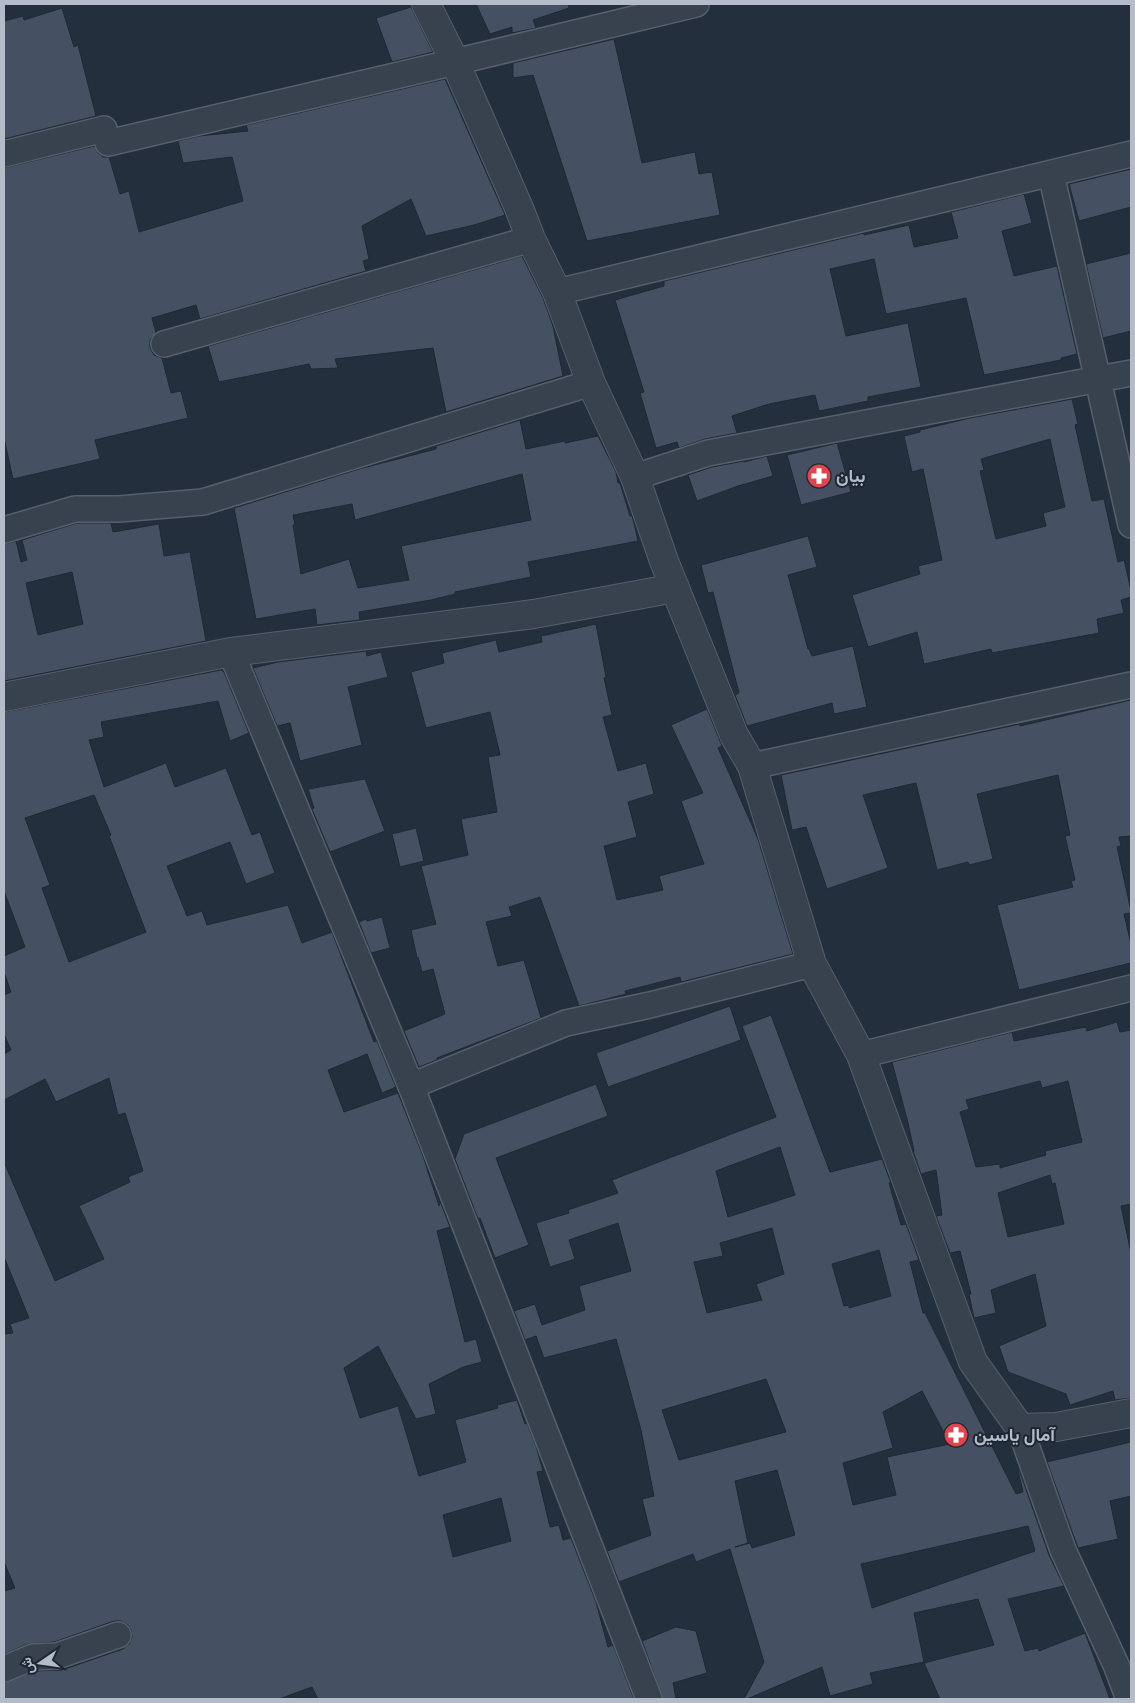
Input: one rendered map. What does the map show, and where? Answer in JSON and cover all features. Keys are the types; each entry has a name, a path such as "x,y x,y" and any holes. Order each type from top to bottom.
{"street":[{"path":"426,4 455,62 531,238 557,292 591,383 635,478 664,561 734,735 752,766 812,964 861,1055 973,1362 1020,1428 1063,1550 1124,1666 1129,1699"},
{"path":"4,154 106,136 455,62 696,4"},
{"path":"557,292 1131,154"},
{"path":"1050,174 1131,525"},
{"path":"164,344 531,238"},
{"path":"635,478 708,453 1131,373"},
{"path":"4,530 75,509 119,509 203,502 591,383"},
{"path":"4,698 231,652 534,614 675,588"},
{"path":"231,652 411,1086 649,1699"},
{"path":"752,766 1131,685"},
{"path":"411,1086 566,1023 650,1005 812,964"},
{"path":"861,1055 1131,988"},
{"path":"1020,1428 1056,1427 1131,1413"},
{"path":"4,1669 33,1657 57,1656 118,1634"}],"building":[{"path":"476,4 568,4 569,8 533,20 536,28 512,33 512,27 490,34"},
{"path":"411,7 433,52 392,62 376,18"},
{"path":"62,8 74,47 78,45 96,116 4,139 4,21 23,16 24,20"},
{"path":"614,39 642,163 695,152 699,174 712,172 720,215 587,241 533,75 513,78 513,63"},
{"path":"445,79 505,215 474,225 426,236 411,199 362,226 369,259 363,261 366,271 200,319 196,305 152,318 156,333 150,340 150,348 154,355 162,358 171,393 181,391 188,418 95,440 100,459 13,479 4,438 4,168 94,146 103,157 109,157 120,194 129,191 139,232 243,201 232,157 183,163 178,141 199,136 248,131 246,125"},
{"path":"1131,169 1131,207 1079,221 1069,184"},
{"path":"1024,194 1032,223 1002,231 1014,276 1057,266 1077,354 1061,358 1061,360 984,375 966,298 886,314 874,259 830,269 846,336 908,323 921,387 868,397 868,401 819,411 815,395 769,404 732,416 737,433 705,439 679,448 677,442 656,448 640,393 644,392 615,300 664,286 664,281 864,233 864,235 909,225 914,247 958,238 951,212"},
{"path":"1131,253 1131,331 1103,338 1086,264"},
{"path":"522,256 543,298 553,326 563,376 446,412 433,348 335,359 338,368 311,369 309,364 219,382 208,346"},
{"path":"1072,399 1078,424 1075,425 1092,501 1104,499 1118,562 1124,560 1131,590 1131,597 1121,600 1124,613 1097,619 1099,633 992,653 991,649 924,664 917,632 868,647 852,595 920,574 918,566 942,560 923,469 912,472 904,436 920,432 920,430 970,418","holes":["1050,439 1065,507 1043,513 1046,526 996,539 980,471 984,470 981,459"]},
{"path":"520,420 526,449 598,436 616,472 630,516 632,516 638,541 528,562 531,577 455,592 455,594 431,600 359,612 360,620 317,625 315,609 256,619 234,508 359,469 436,449 436,446","holes":["522,474 531,520 401,546 409,580 358,588 349,559 301,574 293,525 295,525 293,515 352,504 355,520"]},
{"path":"837,443 851,492 801,505 787,455"},
{"path":"767,456 773,476 697,501 688,475 712,467"},
{"path":"77,523 111,523 113,532 159,524 164,556 190,552 206,641 4,681 4,544 16,541 21,562 27,560 22,540","holes":["72,572 83,624 38,635 26,583"]},
{"path":"808,536 817,567 788,575 808,649 812,656 853,646 867,707 834,714 832,703 747,726 735,695 739,693 713,592 708,593 701,565"},
{"path":"596,624 612,715 603,717 618,771 646,763 654,794 628,802 637,837 604,846 617,900 663,890 659,876 704,864 681,801 703,793 671,725 707,709 722,746 718,748 758,839 793,954 681,982 680,977 625,991 626,994 579,1006 540,897 509,907 512,916 486,922 498,966 524,960 541,1018 437,1058 437,1060 419,1067 404,1031 445,1014 433,969 422,972 411,930 436,924 421,866 468,855 461,819 497,812 488,757 500,755 490,712 426,728 411,672 444,663 442,653 496,640 499,652 542,642 541,636"},
{"path":"366,651 367,656 381,652 388,677 348,687 362,745 300,761 290,723 277,726 253,668 278,662"},
{"path":"221,670 224,672 249,733 230,741 218,701 101,722 104,737 89,740 104,787 166,763 175,787 226,768 252,835 260,832 275,873 246,884 230,842 167,866 187,916 202,911 207,925 288,905 302,943 332,932 374,1042 377,1041 396,1087 382,1093 367,1054 328,1070 344,1112 398,1093 423,1156 439,1206 440,1201 450,1227 437,1231 465,1342 476,1339 482,1362 463,1367 429,1384 436,1414 416,1419 378,1346 344,1368 360,1418 398,1406 419,1476 466,1462 455,1420 498,1408 497,1405 517,1400 525,1424 527,1423 536,1446 543,1471 537,1472 550,1527 559,1525 563,1540 571,1538 596,1602 608,1647 613,1645 634,1699 318,1699 312,1687 279,1699 4,1699 4,1683 36,1671 62,1670 123,1649 129,1644 132,1637 128,1625 121,1621 114,1621 54,1642 28,1644 4,1654 4,1591 15,1588 4,1562 4,1334 13,1333 10,1324 29,1318 4,1257 4,1162 55,1281 104,1259 79,1206 130,1182 128,1177 143,1171 125,1113 118,1115 109,1078 56,1102 45,1079 4,1100 4,1054 11,1050 4,1034 4,995 11,992 4,972 4,956 25,947 4,891 4,712","holes":["94,795 111,835 109,836 146,932 69,962 42,888 50,885 25,818","501,1498 511,1541 453,1557 443,1515"]},
{"path":"1131,700 1131,836 1119,837 1121,846 1117,847 1131,911 1131,913 1124,914 1131,944 1131,963 1019,990 997,905 1073,887 1071,881 1075,880 1065,836 1070,835 1058,775 977,794 993,859 969,865 968,862 937,870 916,783 863,795 888,868 827,889 806,827 792,830 781,775 1020,724 1020,726"},
{"path":"365,779 385,831 330,852 312,809 314,808 308,789"},
{"path":"416,828 424,861 400,867 392,834"},
{"path":"382,917 390,948 371,953 359,922"},
{"path":"730,1006 741,1040 608,1087 596,1053"},
{"path":"771,1015 830,1172 882,1159 891,1183 889,1183 901,1225 906,1224 919,1260 910,1262 923,1313 925,1313 1016,1494 1023,1492 1019,1469 1049,1555 1064,1586 1008,1599 1025,1651 1038,1648 1039,1651 1085,1633 1110,1699 940,1699 924,1663 994,1645 978,1599 914,1613 924,1662 870,1673 873,1684 830,1696 822,1667 744,1699 764,1662 730,1549 696,1562 693,1554 619,1582 607,1551 651,1535 642,1499 654,1496 641,1430 616,1339 544,1358 536,1336 525,1340 514,1311 535,1304 542,1325 585,1310 579,1286 631,1271 618,1223 569,1240 575,1259 550,1267 536,1223 569,1213 568,1210 618,1193 612,1180 776,1117 742,1026","holes":["780,1147 795,1195 728,1217 716,1171","772,1228 784,1274 756,1284 762,1300 707,1313 694,1262 723,1256 720,1243","879,1250 891,1296 849,1308 849,1305 844,1306 832,1264","766,1379 786,1432 679,1460 662,1410","922,1391 950,1444 887,1457 896,1495 853,1505 843,1463 893,1448 883,1412","777,1470 795,1535 752,1548 750,1543 735,1547 748,1543 735,1481","1028,1526 1035,1551 872,1608 861,1564"]},
{"path":"1117,1022 1120,1032 1131,1030 1131,1204 1121,1206 1131,1253 1131,1398 1115,1400 1113,1391 1070,1405 1066,1394 1008,1372 999,1346 1046,1326 1035,1274 991,1290 996,1313 974,1318 969,1294 971,1294 960,1251 950,1253 936,1216 942,1215 936,1170 921,1174 913,1151 908,1123 892,1062 1012,1032 1014,1041 1086,1027 1087,1031","holes":["1040,1081 1042,1088 1068,1081 1082,1142 1045,1151 1046,1155 1000,1168 1000,1164 976,1167 960,1112 969,1109 966,1100","1050,1175 1052,1184 1055,1183 1064,1224 1008,1237 998,1193"]},
{"path":"596,1084 608,1116 496,1158 529,1245 495,1258 455,1159 464,1134"},
{"path":"1131,1442 1131,1496 1110,1501 1118,1539 1078,1548 1047,1462"},
{"path":"676,1627 696,1631 707,1673 673,1683 676,1699 663,1699 642,1641"}],"place":[{"name":"بيان","path":"819,476"},
{"name":"آمال ياسين","path":"956,1435"}]}
